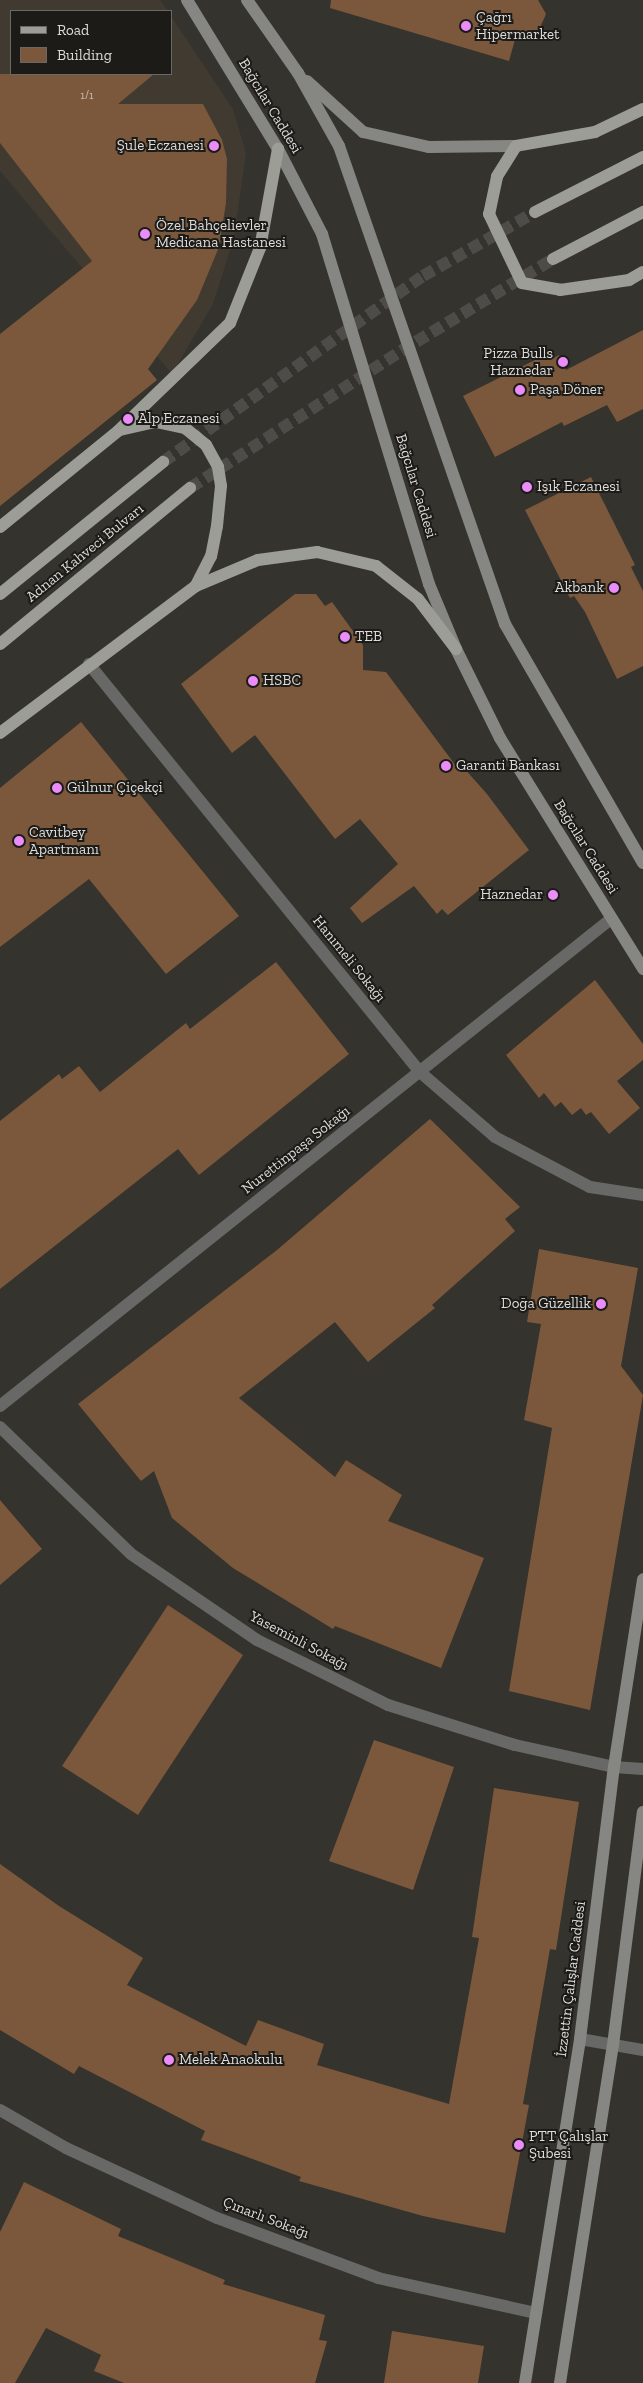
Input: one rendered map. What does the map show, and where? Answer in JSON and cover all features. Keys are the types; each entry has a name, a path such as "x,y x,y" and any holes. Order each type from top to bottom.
{"main road":[{"name":"Bağcılar Caddesi","path":"187,0 278,149 322,234 429,584 456,649 500,738 643,969"},
{"path":"246,0 298,73 339,146 504,624 643,864"},
{"path":"298,73 363,132 429,147 516,146 595,132 643,109"},
{"path":"516,146 498,177 489,214 522,283 560,290 629,280 643,272"},
{"path":"0,527 118,430 230,322 260,248 278,149"},
{"path":"535,212 643,157"},
{"path":"553,259 643,212"},
{"path":"118,430 156,422 185,428 206,445 218,466 221,486 212,548 196,586"},
{"name":"Adnan Kahveci Bulvarı","path":"0,594 163,462"},
{"name":"Adnan Kahveci Bulvarı","path":"0,644 190,488"},
{"path":"0,733 89,664 196,586 258,560 317,552 376,566 418,599 456,649"},
{"name":"İzzettin Çalışlar Caddesi","path":"525,2383 580,2039 614,1767 643,1579"},
{"path":"560,2383 613,2045 643,1812"}],"street":[{"name":"Hanımeli Sokağı","path":"89,664 420,1072 495,1137 590,1187 643,1195"},
{"name":"Nurettinpaşa Sokağı","path":"0,1406 611,919"},
{"name":"Yaseminli Sokağı","path":"0,1427 131,1554 257,1640 388,1705 515,1745 614,1767 643,1769"},
{"path":"580,2039 643,2050"},
{"name":"Çınarlı Sokağı","path":"0,2110 66,2148 217,2218 378,2278 536,2314"}],"shaded area":[{"path":"0,0 160,0 167,10 10,10 10,75 172,75 172,18 233,109 246,153 234,238 213,304 172,374 0,171"}],"building":[{"name":"Çağrı Hipermarket","path":"331,0 538,0 546,14 539,30 516,36 509,61 330,8"},
{"path":"0,74 153,75 118,104 203,104 222,140 227,159 226,203 219,247 197,300 148,369 157,380 0,506 0,334 92,261 0,143"},
{"path":"643,330 643,409 617,422 607,405 564,426 562,422 495,457 463,396 549,353 552,359 559,355 566,370"},
{"path":"591,477 635,565 631,567 643,591 643,666 617,679 585,612 574,596 570,598 525,510"},
{"path":"295,594 316,594 325,606 332,602 363,645 363,670 386,672 459,770 463,767 487,794 529,850 448,915 442,909 437,914 414,886 362,923 350,908 398,864 360,819 335,839 255,735 232,753 181,684"},
{"path":"81,722 239,916 166,974 89,879 0,947 0,788"},
{"path":"276,962 349,1054 199,1175 178,1149 0,1289 0,1121 59,1074 62,1079 79,1066 100,1092 186,1023 190,1029"},
{"path":"595,980 643,1044 643,1060 617,1081 640,1108 609,1134 591,1112 586,1115 581,1108 572,1115 561,1102 555,1107 544,1093 539,1098 506,1055"},
{"path":"430,1119 520,1207 505,1219 515,1231 432,1305 435,1308 368,1362 335,1322 239,1398 335,1477 346,1460 402,1495 388,1521 484,1558 441,1668 335,1626 333,1629 233,1568 172,1518 154,1471 141,1481 78,1404 277,1250"},
{"path":"539,1249 638,1268 621,1366 643,1395 590,1710 509,1691 552,1428 524,1420 541,1324 527,1322"},
{"path":"0,1500 42,1549 0,1585"},
{"path":"168,1605 243,1655 138,1815 62,1766"},
{"path":"374,1740 454,1767 413,1890 329,1861"},
{"path":"494,1788 579,1802 556,1950 550,1949 523,2104 529,2105 505,2233 423,2216 299,2181 301,2177 201,2140 205,2131 79,2066 74,2074 0,2030 0,1864 59,1906 143,1958 127,1985 246,2046 258,2020 324,2044 317,2065 449,2104 479,1938 472,1937"},
{"path":"24,2182 121,2229 118,2236 225,2280 223,2284 325,2315 319,2340 327,2341 315,2383 124,2383 94,2371 101,2355 46,2328 15,2383 0,2383 0,2232"},
{"path":"392,2331 484,2346 478,2383 384,2383"}],"tunnel":[{"path":"163,462 423,276 535,212"},
{"path":"190,488 401,351 553,259"}],"place":[{"name":"Çağrı Hipermarket","path":"466,26"},
{"name":"Şule Eczanesi","path":"214,146"},
{"name":"Özel Bahçelievler Medicana Hastanesi","path":"145,234"},
{"name":"Pizza Bulls Haznedar","path":"563,362"},
{"name":"Paşa Döner","path":"520,390"},
{"name":"Alp Eczanesi","path":"128,419"},
{"name":"Işık Eczanesi","path":"527,487"},
{"name":"Akbank","path":"614,588"},
{"name":"TEB","path":"345,637"},
{"name":"HSBC","path":"253,681"},
{"name":"Garanti Bankası","path":"446,766"},
{"name":"Gülnur Çiçekçi","path":"57,788"},
{"name":"Cavitbey Apartmanı","path":"19,841"},
{"name":"Haznedar","path":"553,895"},
{"name":"Doğa Güzellik","path":"601,1304"},
{"name":"Melek Anaokulu","path":"169,2060"},
{"name":"PTT Çalışlar Şubesi","path":"519,2145"}]}
